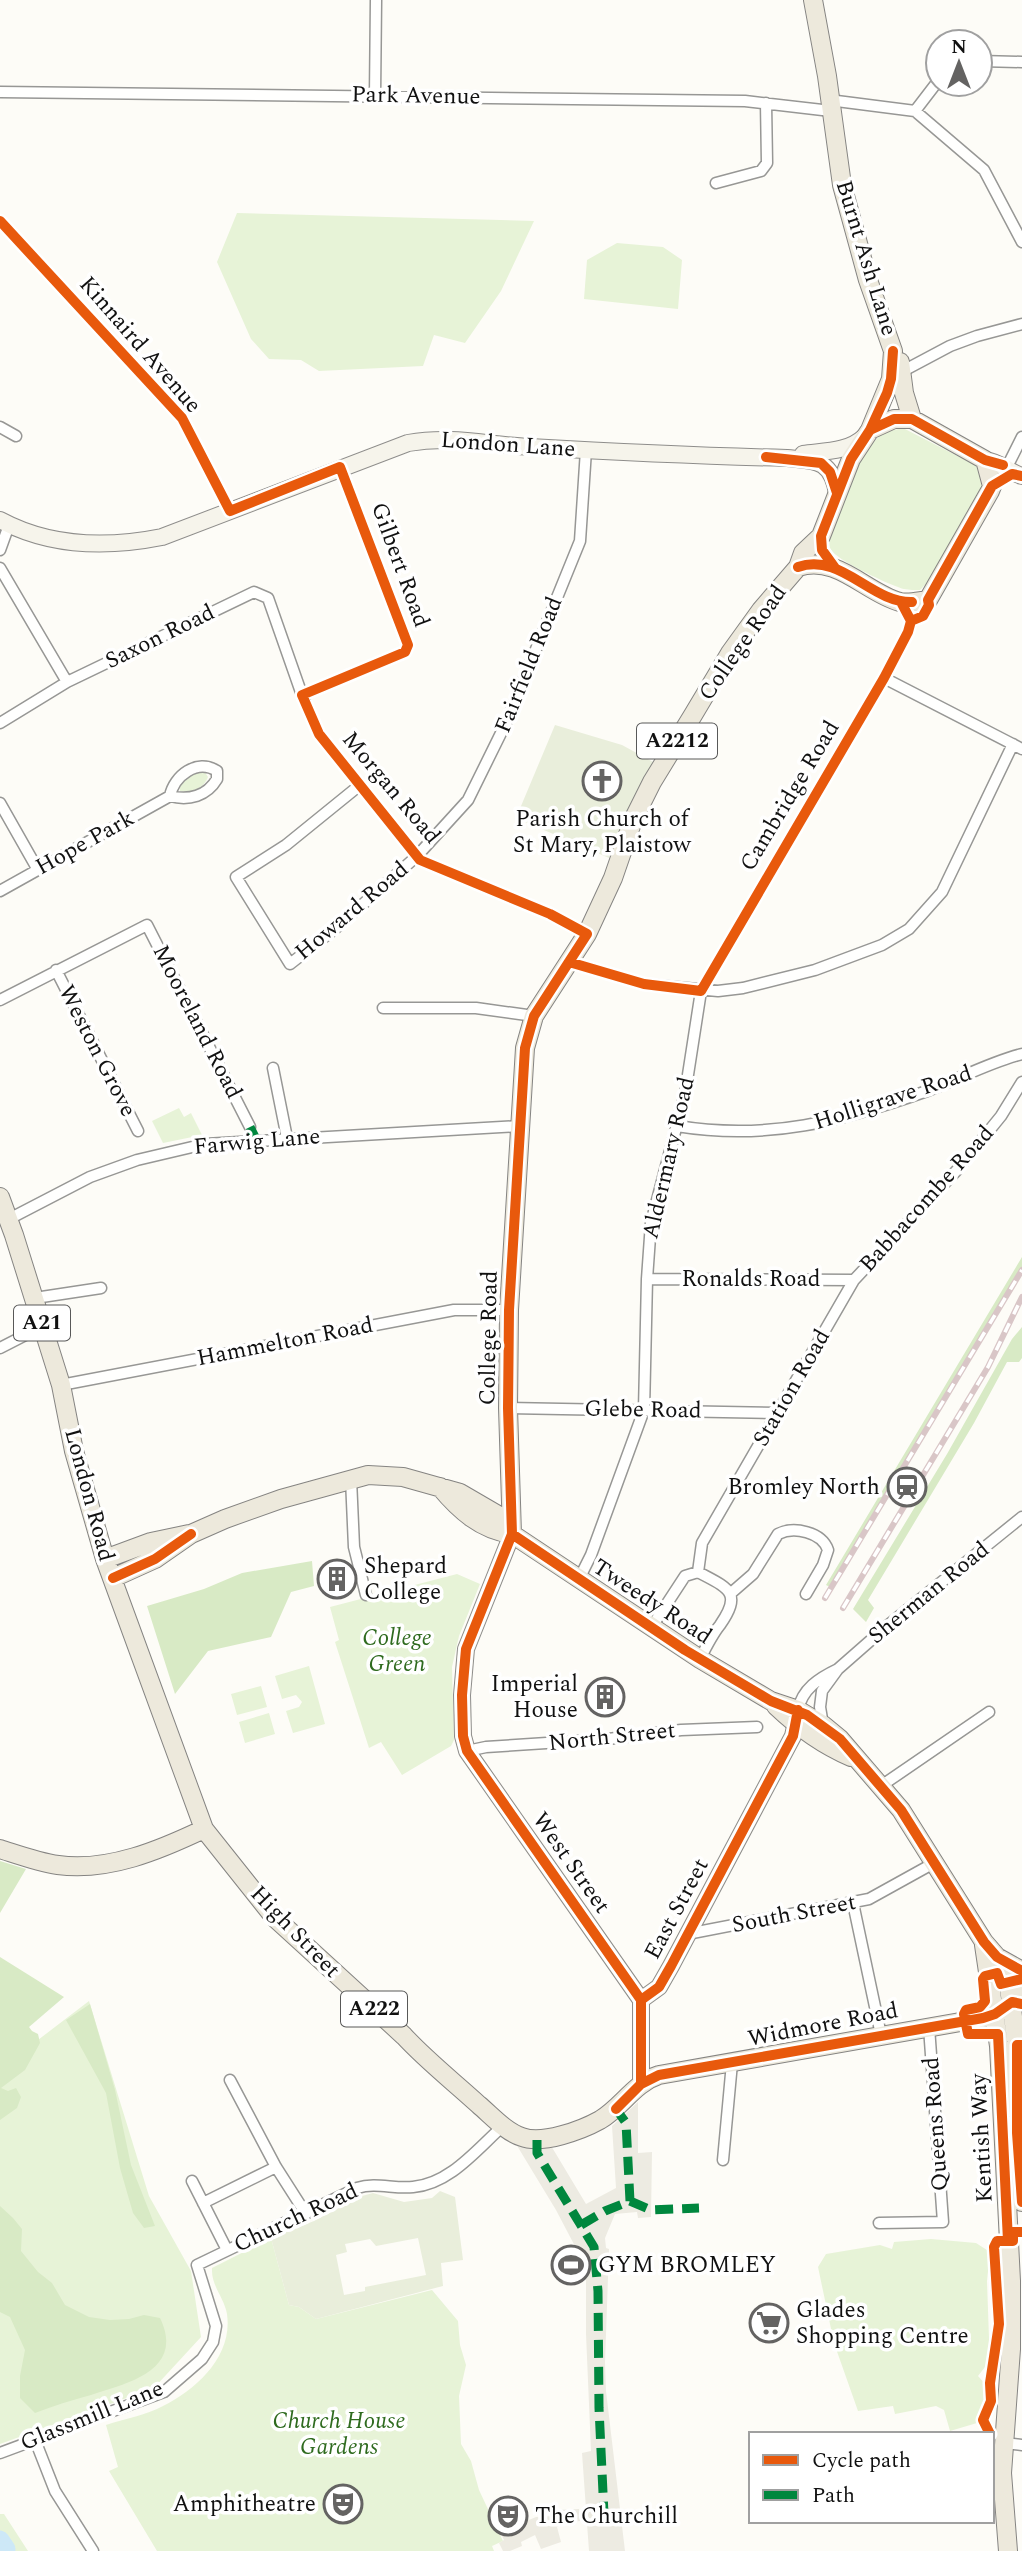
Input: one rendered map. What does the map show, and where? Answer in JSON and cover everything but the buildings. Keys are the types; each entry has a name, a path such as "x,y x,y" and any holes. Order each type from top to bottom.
{"main road":[{"name":"Burnt Ash Lane","path":"813,0 845,197 868,280 893,351 891,379 868,433"},
{"path":"893,351 903,371 904,393 912,419"},
{"path":"798,567 816,565 835,568 901,602 928,600 992,486 985,460 912,419 894,419 868,433"},
{"name":"College Road","path":"512,1534 508,1408 509,1310 525,1048 534,1016 587,934 652,782 730,653 761,610 798,567 803,553 821,536 851,459 868,433"},
{"path":"821,536 822,550 835,568"},
{"name":"London Road","path":"0,1197 35,1298 61,1385 74,1451 105,1559 204,1829"},
{"name":"Tweedy Road","path":"105,1559 151,1542 191,1534 281,1499 351,1479 384,1475 403,1477 460,1493 481,1503 503,1518 512,1534 651,1628 771,1701 798,1711 823,1725 840,1739 901,1810 984,1942 997,1957 1018,2000"},
{"name":"Tweedy Road","path":"440,1488 459,1510 496,1532 512,1534"},
{"path":"481,1503 498,1502 510,1490"},
{"name":"Tweedy Road","path":"113,1578 155,1559 191,1534"},
{"name":"Tweedy Road","path":"798,1711 838,1752 858,1760"},
{"path":"0,1849 49,1864 93,1866 137,1856 204,1829"},
{"name":"High Street","path":"204,1829 284,1927 503,2126 522,2137 537,2140 573,2131 598,2121 616,2109 640,2084"},
{"name":"Tweedy Road","path":"984,1942 995,2014"},
{"path":"997,1957 1022,1971"},
{"name":"Widmore Road","path":"640,2084 665,2073 974,2020 995,2014 1018,2000"},
{"name":"Kentish Way","path":"1018,2000 1017,2133 1022,2202"},
{"name":"Kentish Way","path":"995,2014 999,2046 1012,2308 1003,2478 1008,2551"}],"street":[{"path":"375,96 376,0"},
{"path":"994,61 1022,62"},
{"name":"Park Avenue","path":"0,92 766,103 915,111"},
{"path":"925,98 915,111 985,170 1022,242"},
{"path":"716,183 761,171 767,163 766,103"},
{"name":"Kinnaird Avenue","path":"0,221 182,418 230,510"},
{"path":"903,371 948,346 1022,324"},
{"path":"0,427 16,436"},
{"path":"787,458 841,449 858,443 868,433"},
{"path":"1012,472 1009,463 1022,437"},
{"name":"London Lane","path":"5,522 35,535 94,544 131,543 162,537 340,467 408,443 433,439 586,450 787,458"},
{"name":"Fairfield Road","path":"416,856 468,800 506,723 580,541 586,450"},
{"path":"787,458 821,463 830,472 837,493"},
{"path":"985,460 1012,472"},
{"name":"Gilbert Road","path":"302,695 405,652 408,645 340,467"},
{"path":"992,486 1012,472"},
{"path":"0,550 5,522"},
{"path":"0,568 67,682"},
{"name":"Morgan Road","path":"254,592 268,598 302,695 319,734 416,856 550,914 587,934"},
{"name":"Saxon Road","path":"0,723 67,682 254,592"},
{"name":"Cambridge Road","path":"701,991 884,678 908,632 911,621 901,602"},
{"path":"569,962 645,984 701,991 743,988 815,970 882,945 909,929 942,892 1017,747 884,678"},
{"name":"Howard Road","path":"360,785 286,845 236,877 290,964 336,928 416,856"},
{"name":"Hope Park","path":"0,891 170,796"},
{"path":"0,803 38,870"},
{"name":"Mooreland Road","path":"56,970 147,925 251,1120"},
{"path":"0,1000 56,970"},
{"name":"Weston Grove","path":"56,970 138,1131"},
{"name":"Aldermary Road","path":"579,1579 591,1555 644,1409 651,1223 685,1094 701,991"},
{"path":"383,1008 476,1008 534,1016"},
{"name":"Holligrave Road","path":"677,1126 759,1131 813,1126 895,1102 1022,1054"},
{"path":"273,1068 287,1138"},
{"name":"Babbacombe Road","path":"854,1280 958,1169 1001,1116 1022,1082"},
{"name":"Farwig Lane","path":"9,1219 90,1177 137,1160 205,1144 520,1126"},
{"name":"Ronalds Road","path":"647,1279 854,1280"},
{"name":"Station Road","path":"698,1572 702,1543 854,1280"},
{"path":"35,1298 101,1288"},
{"name":"Hammelton Road","path":"61,1385 454,1310 509,1310"},
{"path":"0,1348 43,1326"},
{"name":"Glebe Road","path":"508,1408 777,1413"},
{"path":"351,1479 354,1548 366,1595"},
{"name":"Sherman Road","path":"798,1711 818,1680 838,1669 1022,1517"},
{"path":"730,1594 753,1574 778,1534 796,1531 820,1538 828,1550 824,1565 806,1594"},
{"name":"College Road","path":"467,1751 463,1735 462,1695 466,1649 512,1534"},
{"path":"651,1628 680,1579 698,1572 720,1584 730,1594 732,1608 700,1659"},
{"name":"Sherman Road","path":"823,1725 820,1698 838,1669"},
{"name":"East Street","path":"641,2000 652,1995 659,1987 793,1736 798,1711"},
{"path":"881,1786 989,1712"},
{"name":"North Street","path":"467,1751 486,1747 608,1739 681,1730 757,1727"},
{"name":"West Street","path":"467,1751 641,2000"},
{"name":"South Street","path":"687,1934 869,1899 934,1863"},
{"path":"853,1903 881,2035"},
{"path":"640,2084 641,2000"},
{"name":"Queens Road","path":"879,2223 943,2221 929,2027"},
{"path":"723,2160 732,2063"},
{"path":"230,2080 276,2167 306,2214"},
{"name":"Church Road","path":"197,2265 368,2185 414,2187 436,2182 448,2175 503,2126"},
{"path":"203,2203 276,2167"},
{"path":"192,2181 227,2250"},
{"name":"Glassmill Lane","path":"0,2453 164,2392 201,2358 213,2342 216,2326 197,2265"},
{"path":"35,2440 55,2491 93,2551"},
{"path":"1004,2443 1022,2445"}],"green space":[{"path":"237,213 534,221 501,291 465,343 434,335 423,366 319,371 301,360 269,359 251,339 217,262"},
{"path":"617,243 663,247 682,260 678,309 584,299 587,260"},
{"path":"903,428 975,465 985,476 982,494 933,577 920,590 904,589 876,578 841,559 830,548 833,523 839,506 865,454 882,434"},
{"path":"555,725 622,745 655,763 634,799 609,858 516,818"},
{"path":"204,771 208,777 200,787 188,792 180,791 180,785 195,773"},
{"path":"179,1108 184,1117 191,1113 202,1135 163,1143 152,1121"},
{"path":"1022,1257 1022,1268 1009,1293 830,1587 826,1585"},
{"path":"1022,1327 1022,1358 1019,1362 1007,1362 974,1423 868,1600 874,1608 866,1622 853,1609 947,1454 1012,1339"},
{"path":"312,1561 314,1586 291,1592 271,1637 208,1651 175,1694 147,1606 204,1589 242,1573"},
{"name":"College Green","path":"457,1574 480,1584 459,1636 452,1667 454,1740 451,1746 402,1775 381,1742 369,1748 335,1642 339,1640 330,1607"},
{"path":"309,1666 325,1724 293,1733 286,1711 299,1707 302,1702 296,1695 282,1699 275,1676"},
{"path":"261,1686 267,1707 237,1715 231,1694"},
{"path":"269,1713 275,1734 245,1743 239,1722"},
{"path":"0,1861 26,1869 0,1913"},
{"path":"0,1957 64,1997 29,2027 38,2034 40,2043 25,2070 1,2088 8,2091 16,2088 21,2097 17,2108 0,2120"},
{"path":"89,2001 149,2196 191,2271 201,2337 154,2388 0,2444 0,2069"},
{"path":"90,2004 115,2090 131,2165 155,2226 144,2228 133,2213 120,2168 106,2093 66,2020"},
{"path":"440,2191 455,2197 463,2260 441,2263 443,2286 316,2319 299,2307 289,2305 271,2238 373,2193 404,2202 432,2198","holes":["418,2238 426,2275 365,2287 365,2291 344,2295 336,2255 347,2252 345,2244 370,2239 376,2246"]},
{"path":"0,2206 22,2229 21,2251 38,2272 52,2283 65,2305 89,2317 110,2320 144,2315 160,2318 166,2336 165,2350 159,2362 149,2372 121,2385 35,2413 20,2398 20,2376 25,2350 10,2317 0,2312"},
{"name":"Church House Gardens","path":"271,2238 289,2305 299,2307 316,2319 432,2290 458,2321 460,2345 466,2365 459,2396 461,2444 471,2461 479,2490 503,2541 492,2546 494,2551 157,2551 109,2471 118,2467 106,2425 142,2414 176,2399 210,2369 224,2344 227,2329 227,2314 212,2268"},
{"path":"931,2239 976,2243 990,2252 987,2281 990,2367 985,2367 978,2376 988,2393 987,2404 977,2423 950,2431 944,2410 936,2406 895,2414 893,2406 858,2411 834,2343 818,2267 826,2254 880,2245 892,2249 894,2242"},
{"path":"0,2514 4,2514 28,2551 0,2551"}],"shaded area":[{"path":"638,2102 638,2153 652,2152 651,2217 638,2218 637,2212 615,2214 605,2238 606,2248 609,2249 606,2391 625,2551 589,2551 582,2453 591,2451 586,2276 578,2252 556,2210 516,2144 550,2144 586,2204 616,2188 612,2126"},
{"path":"579,2509 580,2521 567,2522 557,2527 561,2542 541,2549 535,2535 521,2542 522,2546 510,2551 503,2551 499,2543 504,2540 500,2532 536,2517 554,2516 555,2510"}],"waterway":[{"path":"0,2540 6,2549"}],"railway":[{"path":"825,1598 1022,1270"},
{"path":"843,1608 988,1367 1022,1297"}],"marked path":[{"path":"250,1127 256,1139"},
{"path":"581,2225 630,2201 626,2123 616,2109"},
{"path":"537,2140 537,2153 594,2247 598,2291 599,2408 604,2514"},
{"path":"630,2201 651,2210 699,2208"}],"cycle path":[{"path":"0,221 182,418 230,511 340,467 408,645 405,652 302,695 319,734 420,860 550,914 587,934 534,1016 525,1048 509,1310 508,1408 512,1534 466,1649 462,1695 463,1736 467,1751 641,2000 641,2084"},
{"path":"835,568 822,550 821,536 851,459 870,430 887,393 893,351"},
{"path":"870,430 894,419 912,419 985,460 1003,465"},
{"path":"766,457 821,463 830,472 837,493"},
{"path":"911,621 923,616 929,605 928,600 992,486 1012,474 1022,476"},
{"path":"798,567 814,564 828,566 883,595 912,602"},
{"path":"569,962 644,984 701,991 884,678 908,632 911,621 901,602"},
{"path":"113,1578 155,1559 191,1534"},
{"path":"512,1534 685,1650 771,1701 807,1715 840,1739 901,1810 984,1942 997,1957 1022,1971"},
{"path":"641,2000 659,1987 671,1966 793,1736 798,1710"},
{"path":"1008,2241 998,2034 968,2034 964,2014 966,2010 980,2007 985,2001 985,1976 997,1973 1001,1984 1022,1979"},
{"path":"616,2109 641,2084 659,2075 983,2018 995,2014 1012,2002 1022,2004"},
{"path":"1022,2045 1017,2045 1017,2133 1022,2202"},
{"path":"989,2432 983,2420 991,2401 990,2383 999,2324 994,2247 997,2241 1013,2241 1013,2232 1022,2232"}],"place":[{"name":"Parish Church of St Mary, Plaistow","path":"602,781"},
{"name":"Bromley North","path":"907,1487"},
{"name":"Shepard College","path":"337,1579"},
{"name":"Imperial House","path":"605,1697"},
{"name":"GYM BROMLEY","path":"571,2265"},
{"name":"Glades Shopping Centre","path":"769,2323"},
{"name":"Amphitheatre","path":"343,2504"},
{"name":"The Churchill","path":"508,2516"}]}
